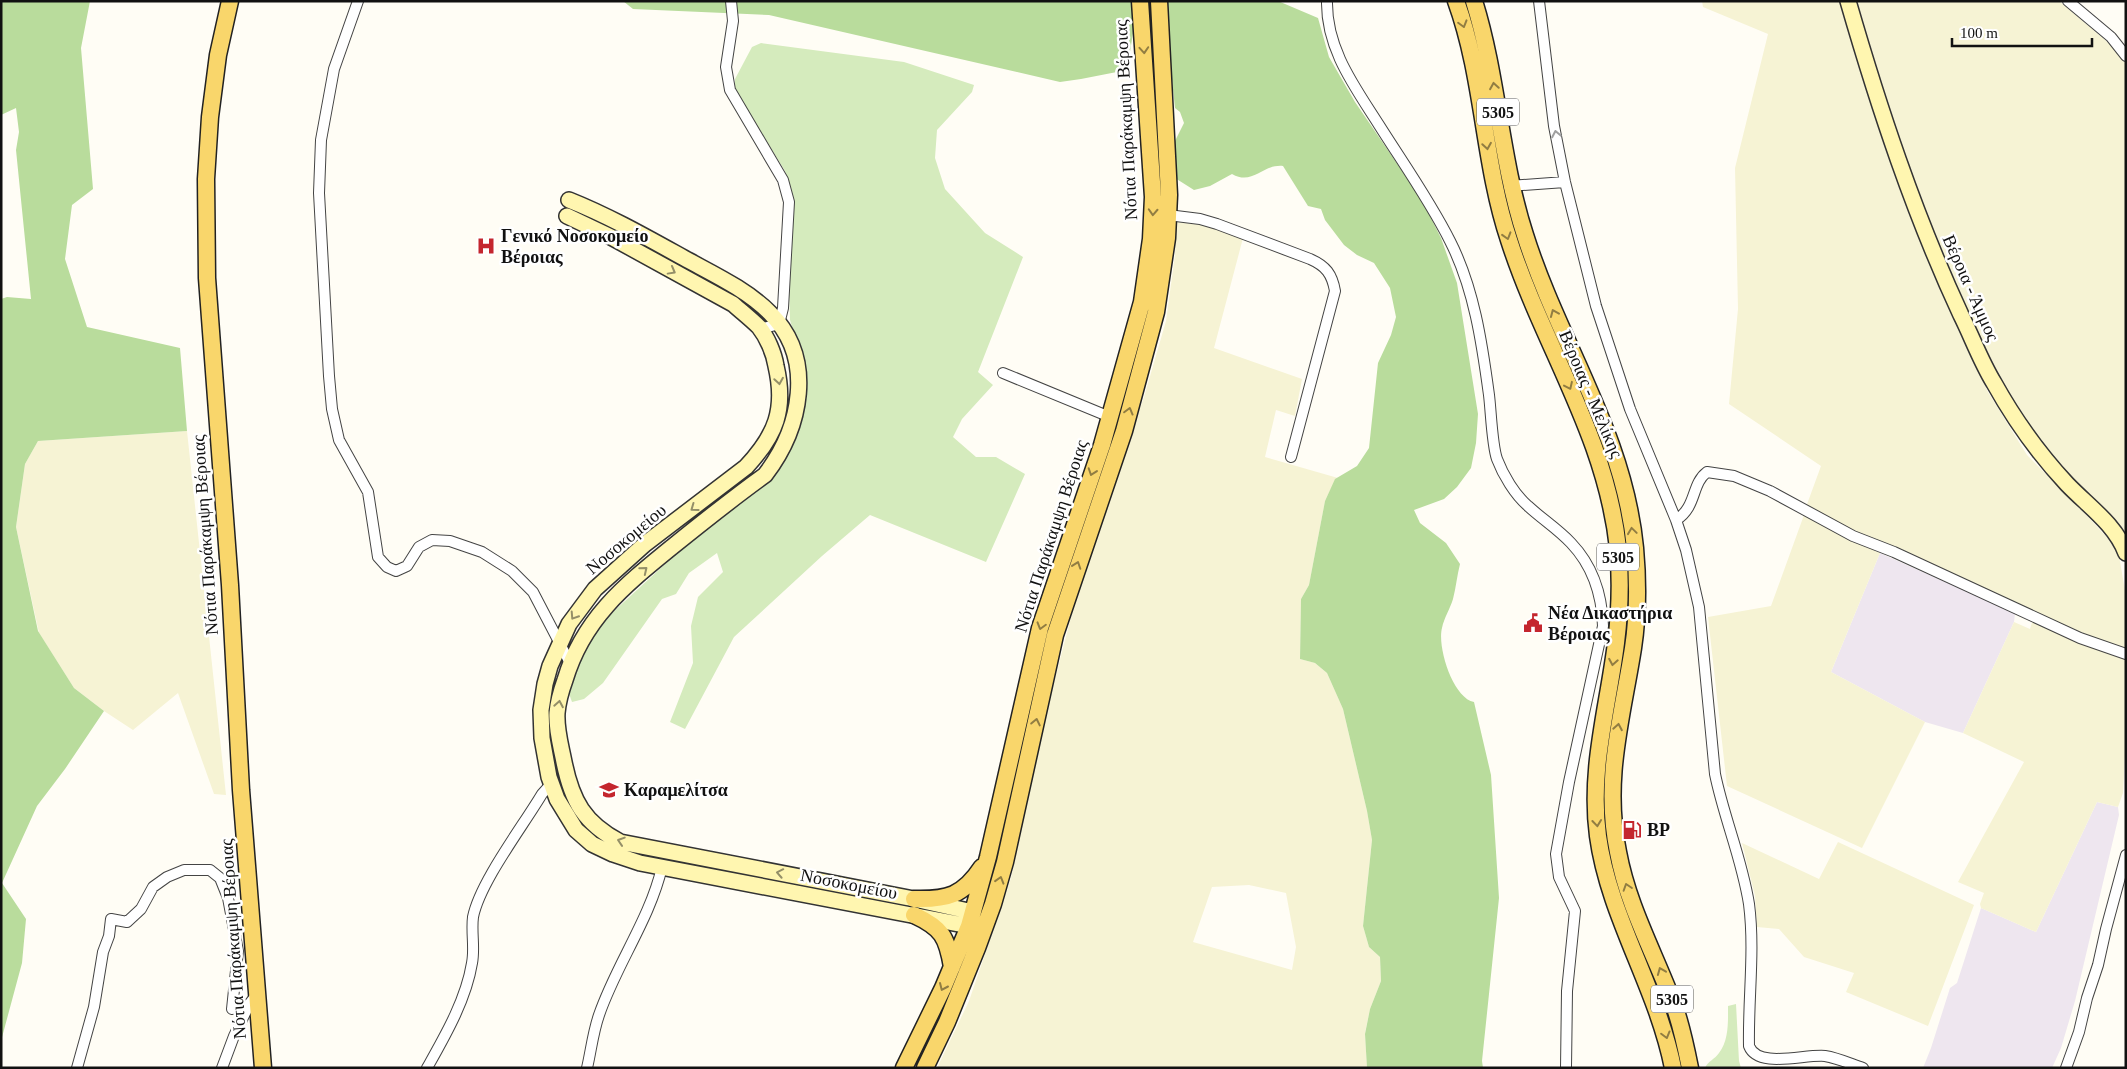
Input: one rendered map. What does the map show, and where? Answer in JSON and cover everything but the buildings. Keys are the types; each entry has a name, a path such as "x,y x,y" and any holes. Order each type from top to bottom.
{"main road":[{"name":"Νότια Παράκαμψη Βέροιας","path":"230,1 218,55 210,117 206,179 207,278 263,1068"},
{"name":"Νότια Παράκαμψη Βέροιας","path":"924,1068 947,1022 976,922 988,857 1040,628 1110,417 1142,302 1151,239 1154,197 1140,1"},
{"name":"Νότια Παράκαμψη Βέροιας","path":"904,1068 1005,862 1055,635 1124,431 1156,312 1168,238 1169,195 1159,1"},
{"name":"Βέροιας - Μελίκης","path":"1456,1 1469,46 1494,189 1508,238 1530,300 1588,429 1610,498 1618,549 1620,600 1616,645 1595,770 1595,807 1605,873 1610,890 1660,1016 1674,1068"},
{"name":"Βέροιας - Μελίκης","path":"1474,1 1485,39 1510,186 1524,234 1545,291 1605,425 1626,493 1634,548 1637,600 1633,647 1612,772 1614,832 1621,868 1635,909 1677,1012 1690,1068"},
{"path":"914,899 938,900 960,892 969,885 988,857"},
{"path":"914,915 930,922 941,931 946,942 952,968"}],"street":[{"path":"358,1 334,69 321,140 319,193 329,376 332,409 339,440 368,492 378,557 387,566 396,571 407,566 419,547 432,540 450,541 482,552 512,571 532,592 570,663"},
{"path":"731,1 733,21 726,67 730,90 783,180 790,202 782,308 779,324 760,329"},
{"path":"1327,1 1329,28 1343,66 1450,242 1462,271 1471,298 1484,360 1497,458 1514,489 1526,505 1557,530 1581,556 1594,576 1603,610 1603,626 1556,854 1559,877 1575,911 1567,991 1566,1068"},
{"path":"1539,1 1554,126 1565,182 1604,336 1630,409 1676,520 1686,550 1699,607 1715,774 1720,798 1742,866 1748,904 1752,941 1749,1046 1751,1052 1762,1060 1826,1056 1863,1068"},
{"name":"Βέροια - Άμμος","path":"1848,1 1894,149 1941,270 1993,382 2028,436 2068,485 2088,502 2107,524 2122,543 2126,553"},
{"path":"2068,1 2111,37 2126,56"},
{"path":"1494,189 1565,182"},
{"name":"Νοσοκομείου","path":"569,200 634,230 750,296 770,313 791,345 798,367 799,387 793,425 779,457 765,475 628,583 601,610 588,629 570,663 557,713 559,740 570,787 577,805 602,833 620,842 914,899 976,922"},
{"path":"1168,215 1200,219 1310,259 1320,263 1333,279 1335,291 1291,457"},
{"name":"Νοσοκομείου","path":"567,216 611,237 733,304 760,329 775,358 782,398 777,420 757,456 746,467 621,563 595,589 569,624 550,666 541,710 542,738 551,784 557,799 576,830 592,844 613,854 662,867 914,915 976,922"},
{"path":"1003,373 1110,417"},
{"path":"1676,520 1686,513 1700,481 1707,472 1734,476 1770,491 1853,536 1894,552 2080,638 2126,654"},
{"path":"426,1068 442,1040 469,979 473,960 473,917 483,890 542,794 551,784"},
{"path":"2066,1068 2079,1032 2087,998 2098,965 2126,855"},
{"path":"587,1068 599,1016 649,905 662,867"},
{"path":"77,1068 94,1007 103,952 109,936 111,920 127,922 141,909 154,887 167,877 184,870 210,870 220,878 228,898 238,951 232,1009"},
{"path":"222,1068 234,1036 244,1019 250,1003 257,994"}],"shaded area":[{"path":"1702,1 1841,1 1885,148 1922,243 1988,392 2027,455 2113,544 2119,556 2126,596 2126,651 2017,605 1821,517 1806,507 1821,466 1729,404 1738,309 1735,168 1768,34 1703,7"},
{"path":"1852,1 2059,1 2118,51 2126,63 2126,541 2070,482 1996,381 1941,261"},
{"path":"1176,222 1204,225 1243,238 1214,348 1302,379 1295,416 1276,410 1265,457 1338,478 1335,480 1325,501 1309,585 1301,599 1300,659 1315,663 1327,673 1343,709 1372,840 1363,926 1369,947 1380,957 1381,981 1370,1009 1365,1033 1367,1068 937,1068 969,1001 1011,878 1043,725 1088,552 1144,397 1166,321 1175,255","holes":["1249,885 1286,893 1296,947 1292,970 1193,942 1212,887"]},
{"path":"187,431 226,795 214,794 178,693 133,730 74,688 39,633 16,527 25,464 38,441"},
{"path":"1804,515 1880,553 1831,672 1925,722 1862,848 1727,786 1708,617 1771,606"},
{"path":"1880,553 2015,613 2014,622 1963,733 1925,722 1831,672"},
{"path":"2033,619 2080,642 2126,659 2126,737 2123,793 2118,807 2097,802 2036,932 1981,908 1980,904 1984,893 1958,882 2024,762 1963,733 2014,622 2030,629"},
{"path":"2097,802 2118,807 2119,815 2075,1001 2061,1048 2052,1068 1923,1068 1950,988 1957,983 1981,908 2036,932"},
{"path":"1838,842 1974,905 1928,1026 1846,992 1854,973 1804,957 1779,929 1757,927 1755,896 1742,843 1819,879"}],"green space":[{"path":"1,1 90,1 81,48 93,189 72,205 65,259 87,327 180,348 187,431 38,441 25,464 16,527 38,631 74,688 104,711 65,769 37,806 2,883 26,919 22,963 1,1041 1,299 7,297 31,299 16,150 19,132 16,108 1,115"},
{"path":"623,1 1134,1 1135,21 1127,70 1060,82 769,15 633,9"},
{"path":"1166,1 1278,1 1318,18 1329,57 1355,102 1422,200 1441,238 1457,283 1478,414 1476,443 1471,468 1457,487 1444,499 1414,510 1420,523 1446,543 1460,564 1453,599 1442,628 1442,647 1444,659 1453,682 1466,698 1474,702 1491,775 1499,898 1482,1061 1483,1068 1367,1068 1365,1034 1370,1009 1381,981 1380,957 1369,947 1363,926 1372,840 1343,709 1327,673 1315,663 1300,659 1301,599 1309,585 1325,501 1335,479 1357,466 1369,448 1378,363 1391,335 1396,317 1390,288 1374,263 1357,255 1344,245 1325,220 1321,209 1308,206 1283,166 1269,168 1246,178 1232,174 1210,186 1194,190 1175,178 1174,143 1184,123 1180,112 1175,108"},
{"path":"761,43 904,62 974,85 972,92 937,130 935,158 945,189 985,233 1023,257 978,372 993,385 962,419 953,437 976,457 996,457 1025,474 986,562 870,515 822,556 734,637 685,729 670,722 693,663 691,626 698,597 723,572 717,553 689,573 676,594 662,599 603,683 584,699 572,702 567,688 584,651 600,624 700,532 770,481 784,460 800,428 805,389 801,358 790,320 789,285 794,206 785,171 735,90 735,79 752,47"},
{"path":"1736,1004 1741,1068 1705,1068 1717,1055 1725,1042 1728,1006"}],"place":[{"name":"Γενικό Νοσοκομείο Βέροιας","path":"486,246"},
{"name":"Νέα Δικαστήρια Βέροιας","path":"1533,623"},
{"name":"Καραμελίτσα","path":"609,790"},
{"name":"BP","path":"1632,830"}]}
